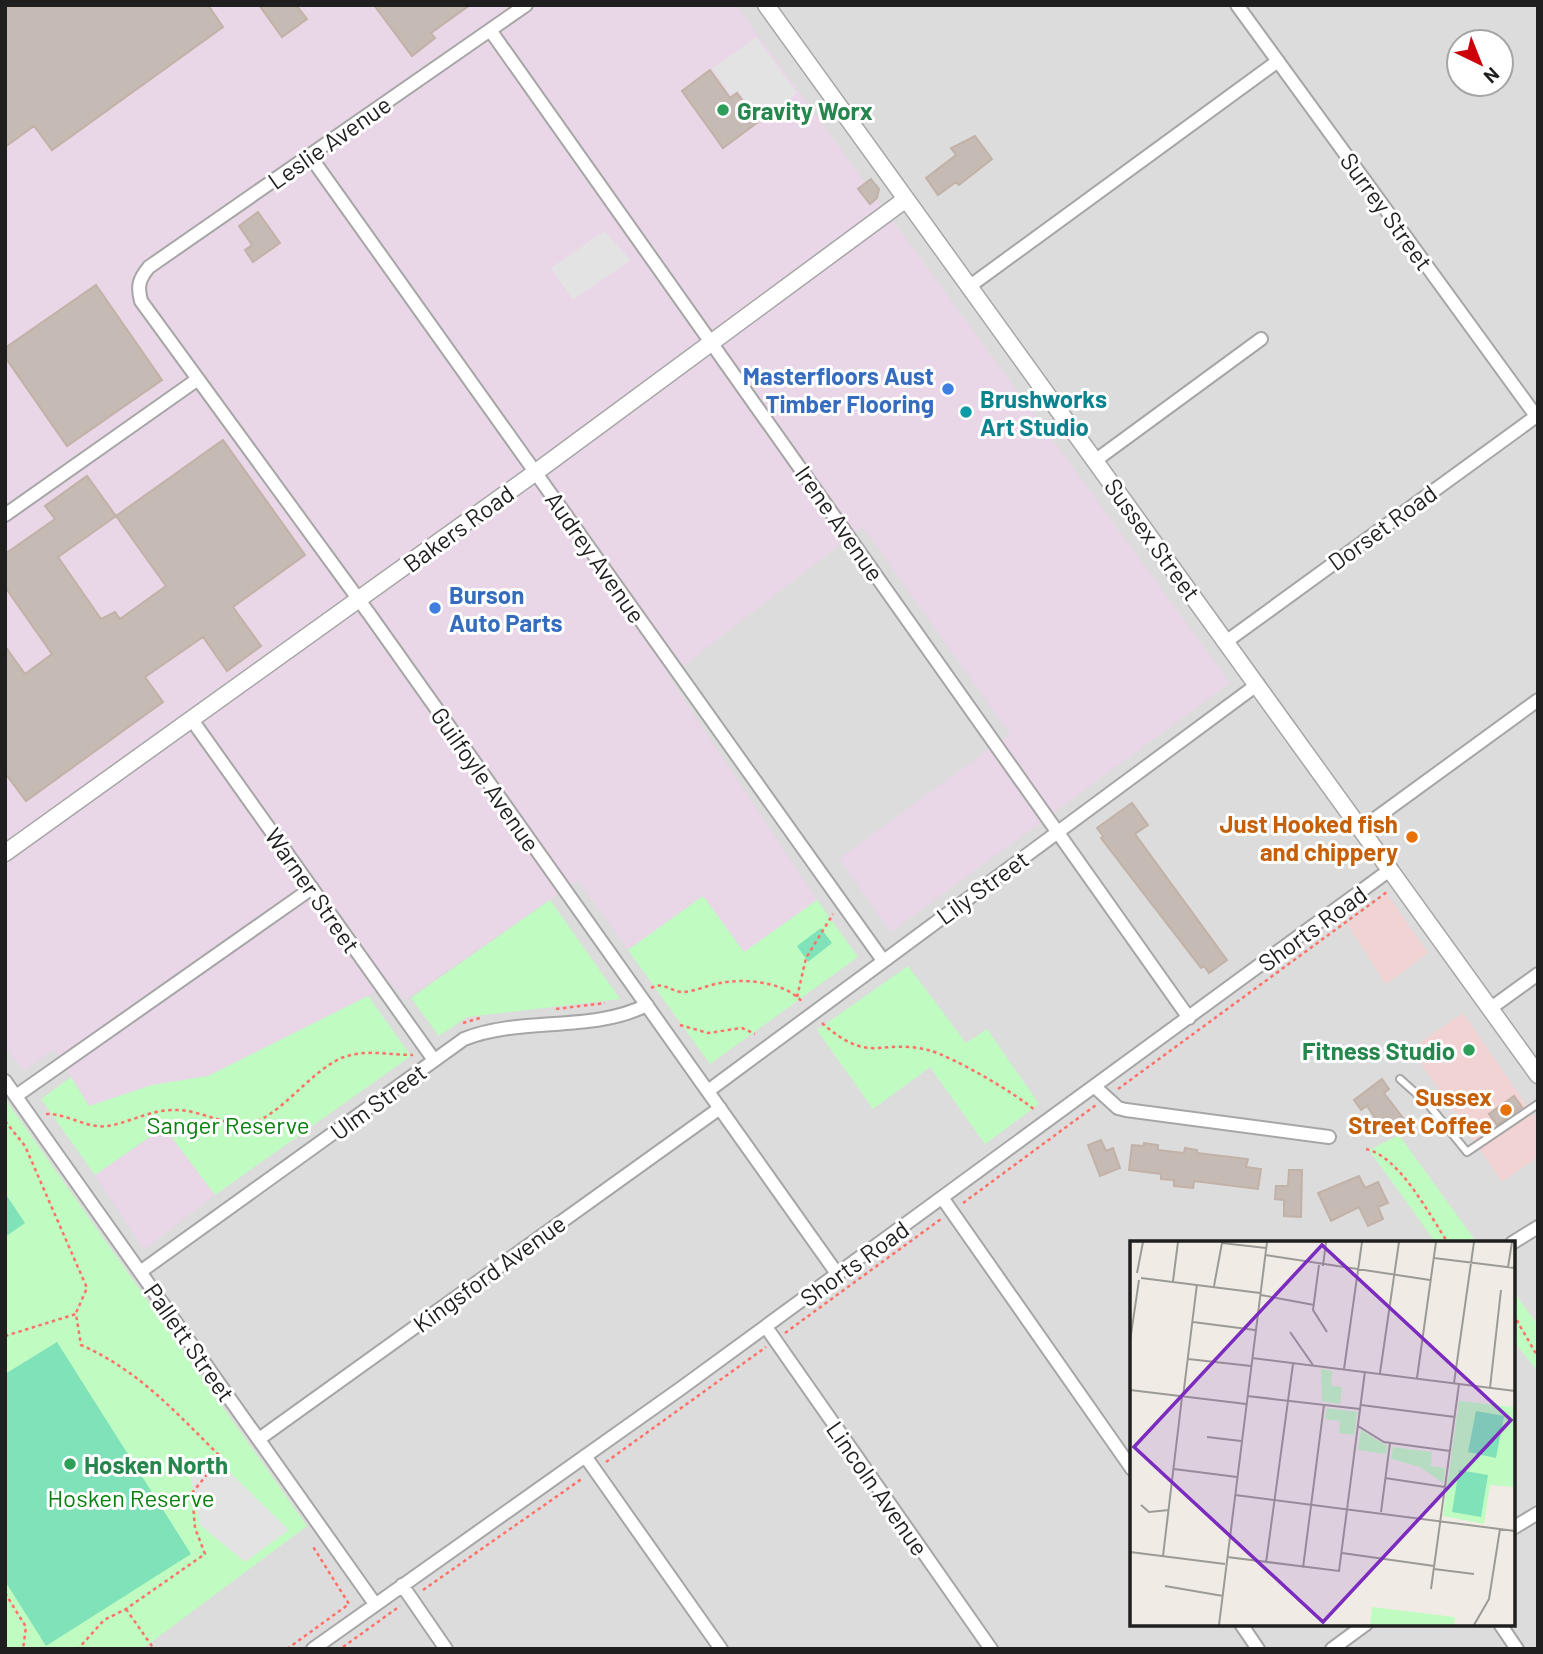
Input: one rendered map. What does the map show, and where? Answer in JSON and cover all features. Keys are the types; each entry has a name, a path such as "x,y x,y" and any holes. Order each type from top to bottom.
{"street":[{"name":"Leslie Avenue","path":"138,283 149,267 526,5"},
{"name":"Sussex Street","path":"766,5 1227,640 1538,1075"},
{"name":"Surrey Street","path":"1237,5 1536,418"},
{"name":"Irene Avenue","path":"490,30 1189,1017"},
{"path":"970,286 1278,61"},
{"name":"Audrey Avenue","path":"310,156 882,959"},
{"name":"Bakers Road","path":"5,853 536,472 906,198"},
{"name":"Guilfoyle Avenue","path":"138,283 142,301 359,600 838,1275"},
{"path":"1096,460 1261,340"},
{"path":"5,515 198,379"},
{"name":"Dorset Road","path":"1227,640 1536,418"},
{"name":"Lily Street","path":"708,1091 882,959 1258,684"},
{"path":"1361,829 1538,700"},
{"name":"Warner Street","path":"192,720 434,1060"},
{"name":"Shorts Road","path":"313,1649 838,1275 1391,869"},
{"path":"16,1096 312,888"},
{"path":"1491,1008 1538,974"},
{"name":"Ulm Street","path":"140,1272 434,1060 476,1035 613,1018 643,1000"},
{"name":"Pallett Street","path":"5,1080 375,1604"},
{"path":"1095,1087 1106,1098 1126,1110 1329,1137"},
{"name":"Kingsford Avenue","path":"259,1439 720,1108"},
{"path":"943,1199 1130,1466"},
{"path":"1515,1241 1538,1227"},
{"name":"Lincoln Avenue","path":"766,1327 991,1649"},
{"path":"585,1455 720,1649"},
{"path":"1515,1527 1538,1513"},
{"path":"402,1585 446,1649"},
{"path":"1242,1626 1258,1649"},
{"path":"1332,1649 1363,1626"},
{"path":"1501,1626 1517,1649"}],"lane":[{"path":"1400,1079 1428,1104 1467,1152 1538,1104"}],"path":[{"path":"340,1649 775,1340 1388,892"},
{"path":"797,997 806,958 842,902"},
{"path":"643,1000 660,985 682,992 723,982 768,985 797,997 811,1013 846,1042 862,1048 925,1049 1025,1103 1045,1124"},
{"path":"547,1009 612,1002"},
{"path":"459,1026 469,1019 496,1016"},
{"path":"680,1025 708,1033 741,1028 755,1034"},
{"path":"29,1114 53,1114 93,1126 176,1110 230,1123 250,1123 267,1116 323,1067 346,1056 373,1052 415,1055 425,1048"},
{"path":"5,1121 25,1146 87,1288 76,1314 80,1323 81,1345 113,1359 147,1383 221,1457 192,1493 195,1528 205,1554 126,1609 104,1619 78,1649"},
{"path":"1366,1149 1380,1152 1395,1167 1447,1241"},
{"path":"5,1336 76,1314"},
{"path":"1515,1317 1538,1357"},
{"path":"287,1649 349,1604 312,1545"},
{"path":"5,1593 26,1627 23,1649"},
{"path":"126,1609 154,1649"}],"shaded area":[{"path":"5,5 1538,5 1538,1649 5,1649"},
{"path":"5,5 736,5 1230,683 891,932 839,859 1010,734 863,527 669,677 817,900 744,953 703,896 628,950 578,880 404,1000 390,981 368,996 208,1076 152,1085 89,1106 54,1049 24,1071 5,1047"},
{"path":"756,37 797,93 760,121 738,91 731,95 712,69"},
{"path":"604,231 631,260 573,300 551,268"},
{"path":"1387,894 1428,953 1386,984 1347,924"},
{"path":"1463,1013 1538,1122 1538,1157 1502,1182 1411,1049"},
{"path":"165,1127 215,1195 144,1250 95,1175"},
{"path":"212,1455 289,1530 245,1562 200,1525 190,1472"}],"green space":[{"path":"703,896 744,952 817,900 858,957 710,1064 628,950"},
{"path":"550,900 620,999 467,1017 439,1036 411,998"},
{"path":"821,928 832,943 808,962 797,946"},
{"path":"908,966 966,1043 987,1029 1039,1104 985,1144 930,1067 873,1109 817,1030"},
{"name":"Sanger Reserve","path":"368,996 411,1056 215,1195 164,1127 95,1175 41,1099 71,1077 89,1106 152,1085 208,1076"},
{"name":"Hosken Reserve","path":"5,1099 307,1526 142,1649 5,1649"},
{"path":"1399,1135 1476,1241 1435,1241 1369,1150"},
{"path":"5,1193 25,1223 5,1237"},
{"path":"1515,1294 1538,1325 1538,1372 1515,1343"},
{"name":"Hosken North","path":"57,1342 191,1554 46,1646 5,1581 5,1374"}],"building":[{"path":"5,5 208,5 223,27 52,150 34,126 5,147"},
{"path":"259,5 296,5 307,19 282,37"},
{"path":"374,5 470,5 431,33 435,38 412,56"},
{"name":"Gravity Worx","path":"710,70 730,98 737,93 758,122 723,148 682,91"},
{"path":"975,136 992,159 959,185 956,182 938,195 926,178 956,155 951,148"},
{"path":"871,179 879,189 877,198 870,204 858,189"},
{"path":"258,212 280,243 253,262 245,250 252,245 239,226"},
{"path":"96,285 162,380 67,446 5,357 5,348"},
{"path":"223,440 305,555 233,607 261,646 227,671 203,637 145,677 163,702 26,801 5,773 5,646 25,674 52,654 5,587 5,554 55,519 45,506 87,476 116,516","holes":["116,516 166,586 120,619 115,612 101,619 58,557"]},
{"path":"1132,803 1148,825 1135,834 1227,960 1209,973 1204,966 1201,968 1101,838 1103,836 1097,828"},
{"path":"1382,1079 1389,1089 1384,1093 1403,1118 1393,1125 1390,1121 1381,1127 1367,1106 1361,1110 1354,1100"},
{"name":"Sussex Street Coffee","path":"1514,1096 1522,1107 1497,1125 1489,1114"},
{"path":"1101,1140 1106,1151 1113,1148 1120,1168 1100,1176 1088,1145"},
{"path":"1144,1143 1158,1145 1158,1150 1184,1153 1185,1148 1197,1150 1197,1153 1248,1159 1246,1167 1261,1169 1258,1189 1194,1181 1193,1188 1174,1186 1174,1180 1161,1179 1161,1174 1129,1170 1132,1145 1144,1146"},
{"path":"1289,1170 1302,1170 1301,1217 1284,1216 1284,1200 1275,1199 1276,1186 1288,1186"},
{"path":"1359,1176 1365,1188 1378,1182 1388,1203 1378,1207 1383,1219 1368,1226 1359,1207 1331,1221 1318,1193"}],"place":[{"name":"Gravity Worx","path":"723,110"},
{"name":"Masterfloors Aust Timber Flooring","path":"948,389"},
{"name":"Brushworks Art Studio","path":"966,412"},
{"name":"Burson Auto Parts","path":"435,608"},
{"name":"Just Hooked fish and chippery","path":"1412,837"},
{"name":"Fitness Studio","path":"1469,1050"},
{"name":"Sussex Street Coffee","path":"1506,1110"},
{"name":"Hosken North","path":"70,1464"}]}
